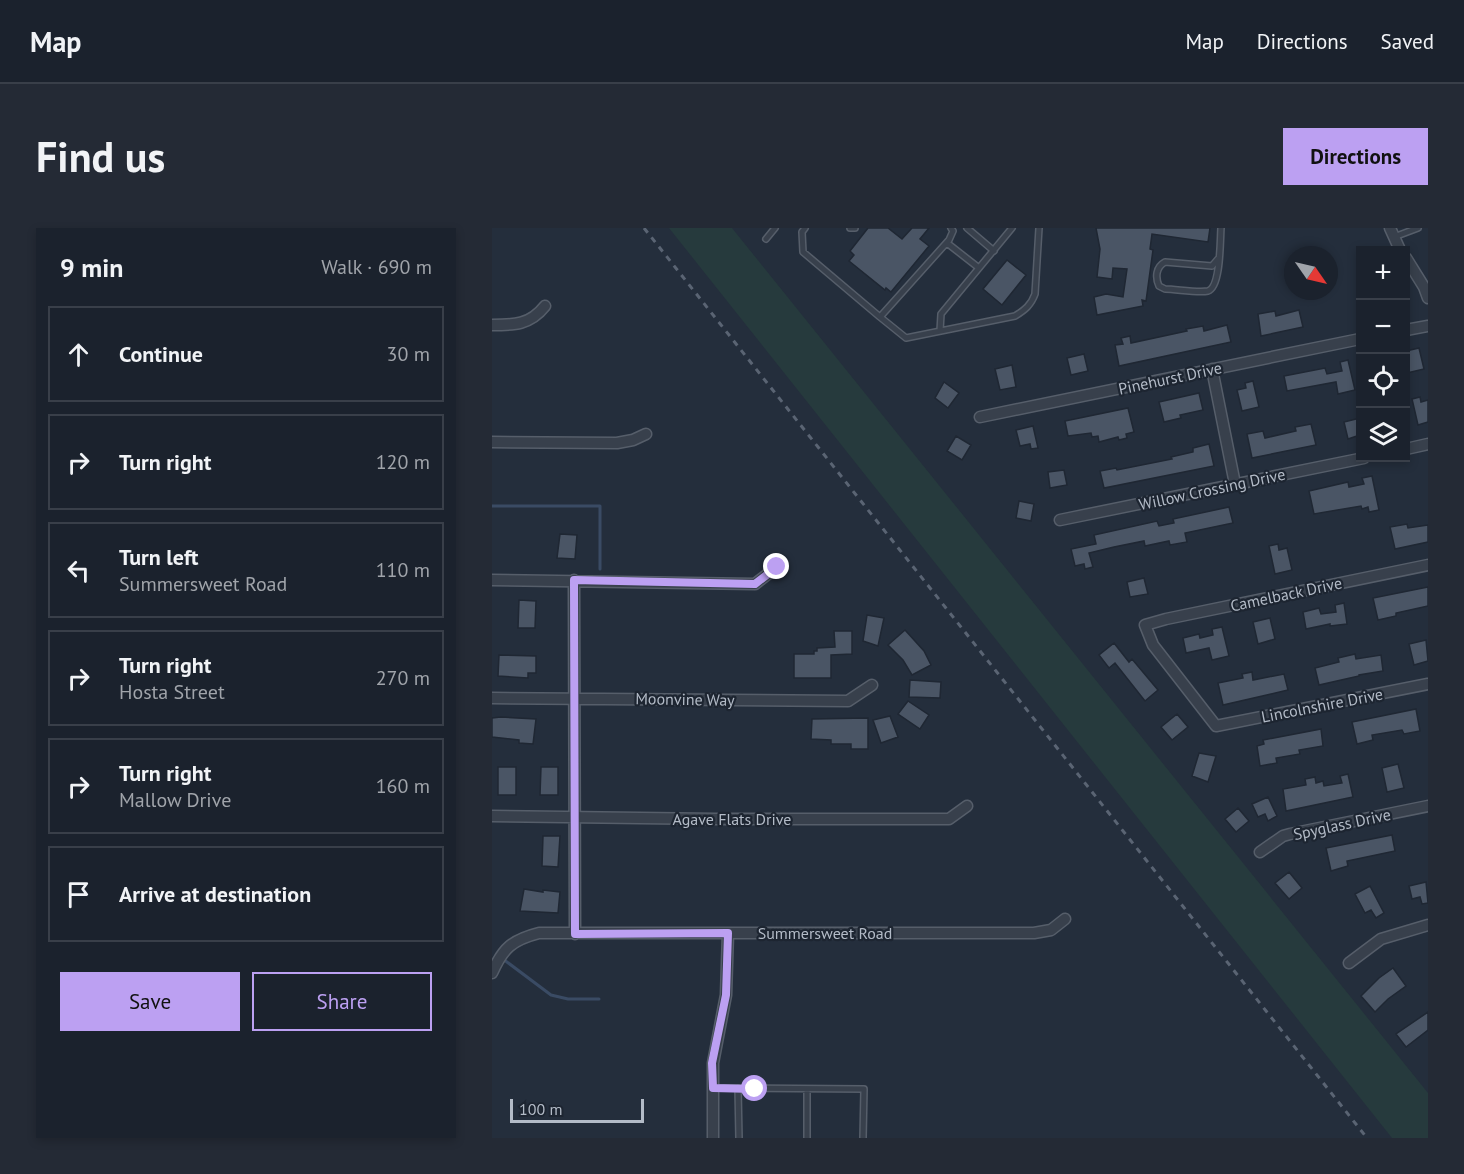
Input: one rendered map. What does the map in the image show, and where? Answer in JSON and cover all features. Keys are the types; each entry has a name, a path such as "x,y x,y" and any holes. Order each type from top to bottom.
{"street":[{"path":"1410,264 1428,298"},
{"path":"492,325 517,325 530,321 545,306"},
{"path":"1410,329 1428,326"},
{"name":"Pinehurst Drive","path":"981,417 1356,340"},
{"path":"1212,369 1235,484"},
{"path":"492,442 617,442 633,440 646,434"},
{"path":"1410,448 1428,444"},
{"name":"Willow Crossing Drive","path":"1060,520 1356,460"},
{"name":"Camelback Drive","path":"1216,726 1154,645 1145,626 1166,619 1428,565"},
{"path":"492,580 755,584 777,567"},
{"path":"574,580 575,934"},
{"name":"Lincolnshire Drive","path":"1216,726 1428,684"},
{"name":"Moonvine Way","path":"492,698 848,701 872,685"},
{"name":"Agave Flats Drive","path":"492,816 949,819 967,806"},
{"name":"Spyglass Drive","path":"1260,852 1283,836 1290,834 1428,806"},
{"name":"Summersweet Road","path":"494,969 504,950 521,937 539,933 1034,933 1051,930 1065,919"},
{"path":"1349,963 1381,939 1428,925"},
{"path":"713,1138 712,1063 726,995 728,933"}],"lane":[{"path":"766,239 775,228"},
{"path":"805,228 802,232 803,252 906,338 1015,316 1025,310 1035,294 1039,228"},
{"path":"850,228 855,228"},
{"path":"967,228 994,250"},
{"path":"940,331 941,314 1012,228"},
{"path":"1218,259 1212,266 1165,262 1160,264 1157,270 1156,280 1159,286 1165,289 1208,291 1215,286 1218,259 1221,228"},
{"path":"1392,233 1418,228"},
{"path":"880,317 946,243 954,229"},
{"path":"946,243 979,268"},
{"path":"713,1088 864,1089 863,1138"},
{"path":"738,1088 739,1138"},
{"path":"807,1089 807,1138"}],"green space":[{"path":"669,228 732,228 1428,1093 1428,1138 1392,1138"}],"building":[{"path":"868,228 888,228 902,239 912,228 929,228 920,239 929,246 891,292 886,288 885,290 849,261 854,255 850,251"},
{"path":"1096,228 1210,228 1208,242 1152,234 1150,249 1153,250 1146,301 1142,300 1143,306 1097,315 1094,297 1106,294 1123,297 1127,269 1113,268 1112,279 1097,277 1100,249"},
{"path":"1007,260 1026,275 1002,305 983,289"},
{"path":"1299,310 1303,327 1261,336 1258,314 1275,311 1276,316"},
{"path":"1227,325 1231,342 1119,366 1115,345 1123,344 1121,338 1130,336 1131,343 1187,331 1186,329 1203,326 1204,331"},
{"path":"1419,348 1424,369 1410,372 1410,350"},
{"path":"1084,354 1088,371 1071,375 1067,358"},
{"path":"1348,360 1355,390 1338,394 1336,382 1287,391 1284,376 1325,368 1327,374 1342,371 1340,362"},
{"path":"1012,365 1016,387 1000,390 995,369"},
{"path":"1253,381 1259,407 1242,411 1237,390 1246,388 1245,383"},
{"path":"944,382 959,393 948,408 935,398"},
{"path":"1199,393 1203,410 1180,415 1181,418 1164,422 1159,402"},
{"path":"1420,397 1421,402 1428,400 1428,422 1418,425 1412,399"},
{"path":"1128,408 1134,432 1126,434 1127,438 1119,440 1118,437 1099,442 1098,436 1092,437 1091,433 1068,436 1065,421"},
{"path":"1356,419 1356,436 1348,439 1344,422"},
{"path":"1311,424 1316,445 1252,458 1247,434 1263,431 1265,438 1296,431 1295,427"},
{"path":"1033,426 1038,448 1031,449 1030,444 1020,446 1016,430"},
{"path":"956,436 971,445 962,460 947,451"},
{"path":"1209,444 1214,466 1104,488 1100,471 1116,468 1117,470 1172,459 1171,457 1193,452 1193,448"},
{"path":"1064,470 1067,485 1050,488 1048,472"},
{"path":"1372,476 1379,510 1369,512 1368,507 1362,509 1361,506 1314,514 1309,491 1348,482 1349,487 1364,484 1362,478"},
{"path":"1019,501 1034,504 1031,521 1016,518"},
{"path":"1229,507 1233,523 1185,533 1187,542 1170,545 1169,541 1145,546 1144,541 1114,547 1089,553 1093,567 1085,569 1084,564 1075,566 1071,549 1096,544 1094,535 1157,521 1159,526 1174,523 1173,519"},
{"path":"1407,524 1408,528 1428,525 1428,542 1395,549 1390,527"},
{"path":"560,534 577,535 575,559 557,558"},
{"path":"1278,544 1279,550 1287,548 1292,570 1275,574 1269,546"},
{"path":"1144,578 1148,594 1130,597 1127,582"},
{"path":"1428,587 1428,606 1396,613 1396,616 1378,620 1373,598"},
{"path":"519,600 536,601 535,628 518,628"},
{"path":"1344,603 1347,624 1330,626 1330,624 1306,629 1303,612 1319,608 1321,614 1336,612 1335,605"},
{"path":"867,615 884,618 878,646 863,641"},
{"path":"1270,618 1275,639 1258,644 1253,622"},
{"path":"1222,627 1229,656 1212,660 1209,648 1186,653 1183,638 1199,634 1200,638 1213,635 1212,629"},
{"path":"905,630 924,651 931,665 912,675 903,660 888,645"},
{"path":"834,631 852,631 852,654 831,655 831,678 794,678 794,654 814,654 817,648 835,647"},
{"path":"1426,640 1428,661 1414,665 1409,644"},
{"path":"1114,643 1129,662 1132,659 1158,690 1145,701 1115,663 1109,668 1099,655"},
{"path":"1355,654 1356,659 1381,655 1383,671 1319,685 1315,668 1339,662 1338,658"},
{"path":"499,655 536,656 536,673 528,673 528,678 498,676"},
{"path":"1252,672 1253,680 1284,674 1288,690 1223,705 1218,683 1243,678 1242,674"},
{"path":"910,680 941,682 940,698 909,697"},
{"path":"908,701 929,715 920,729 898,714"},
{"path":"1416,709 1420,731 1404,734 1402,730 1372,735 1373,740 1357,744 1352,722"},
{"path":"1177,714 1188,727 1172,740 1161,727"},
{"path":"890,716 898,737 881,743 873,720"},
{"path":"492,718 536,719 533,744 492,737"},
{"path":"868,718 868,749 851,749 851,744 831,744 831,740 811,739 812,719"},
{"path":"1321,729 1323,746 1299,750 1300,754 1276,758 1277,763 1260,766 1257,746 1264,744 1263,740"},
{"path":"1199,753 1216,756 1208,782 1192,776"},
{"path":"1398,764 1404,788 1387,792 1382,768"},
{"path":"498,767 516,767 516,795 498,795"},
{"path":"541,767 558,767 558,795 540,795"},
{"path":"1348,774 1353,797 1286,811 1283,789 1306,785 1305,779 1315,777 1316,783 1323,781 1324,786 1342,783 1340,776"},
{"path":"1268,797 1277,816 1268,821 1265,814 1258,817 1252,804"},
{"path":"1238,808 1249,821 1236,832 1225,819"},
{"path":"1392,835 1395,851 1347,861 1348,866 1331,871 1326,848"},
{"path":"543,836 560,836 558,867 542,866"},
{"path":"1289,872 1302,888 1289,899 1275,883"},
{"path":"1426,882 1428,903 1422,904 1420,897 1412,899 1409,886"},
{"path":"1370,886 1384,913 1376,918 1371,910 1365,913 1355,894"},
{"path":"524,889 560,892 558,913 520,911"},
{"path":"1393,968 1406,986 1375,1012 1361,996"},
{"path":"1428,1012 1428,1030 1406,1047 1396,1034"}],"waterway":[{"path":"492,506 600,506 600,569"},
{"path":"503,959 551,995 568,999 599,999"}],"railway":[{"path":"644,228 1367,1138"}],"route":[{"path":"755,1089 713,1088 712,1063 726,995 728,933 575,934 574,580 755,584 777,567"}]}
